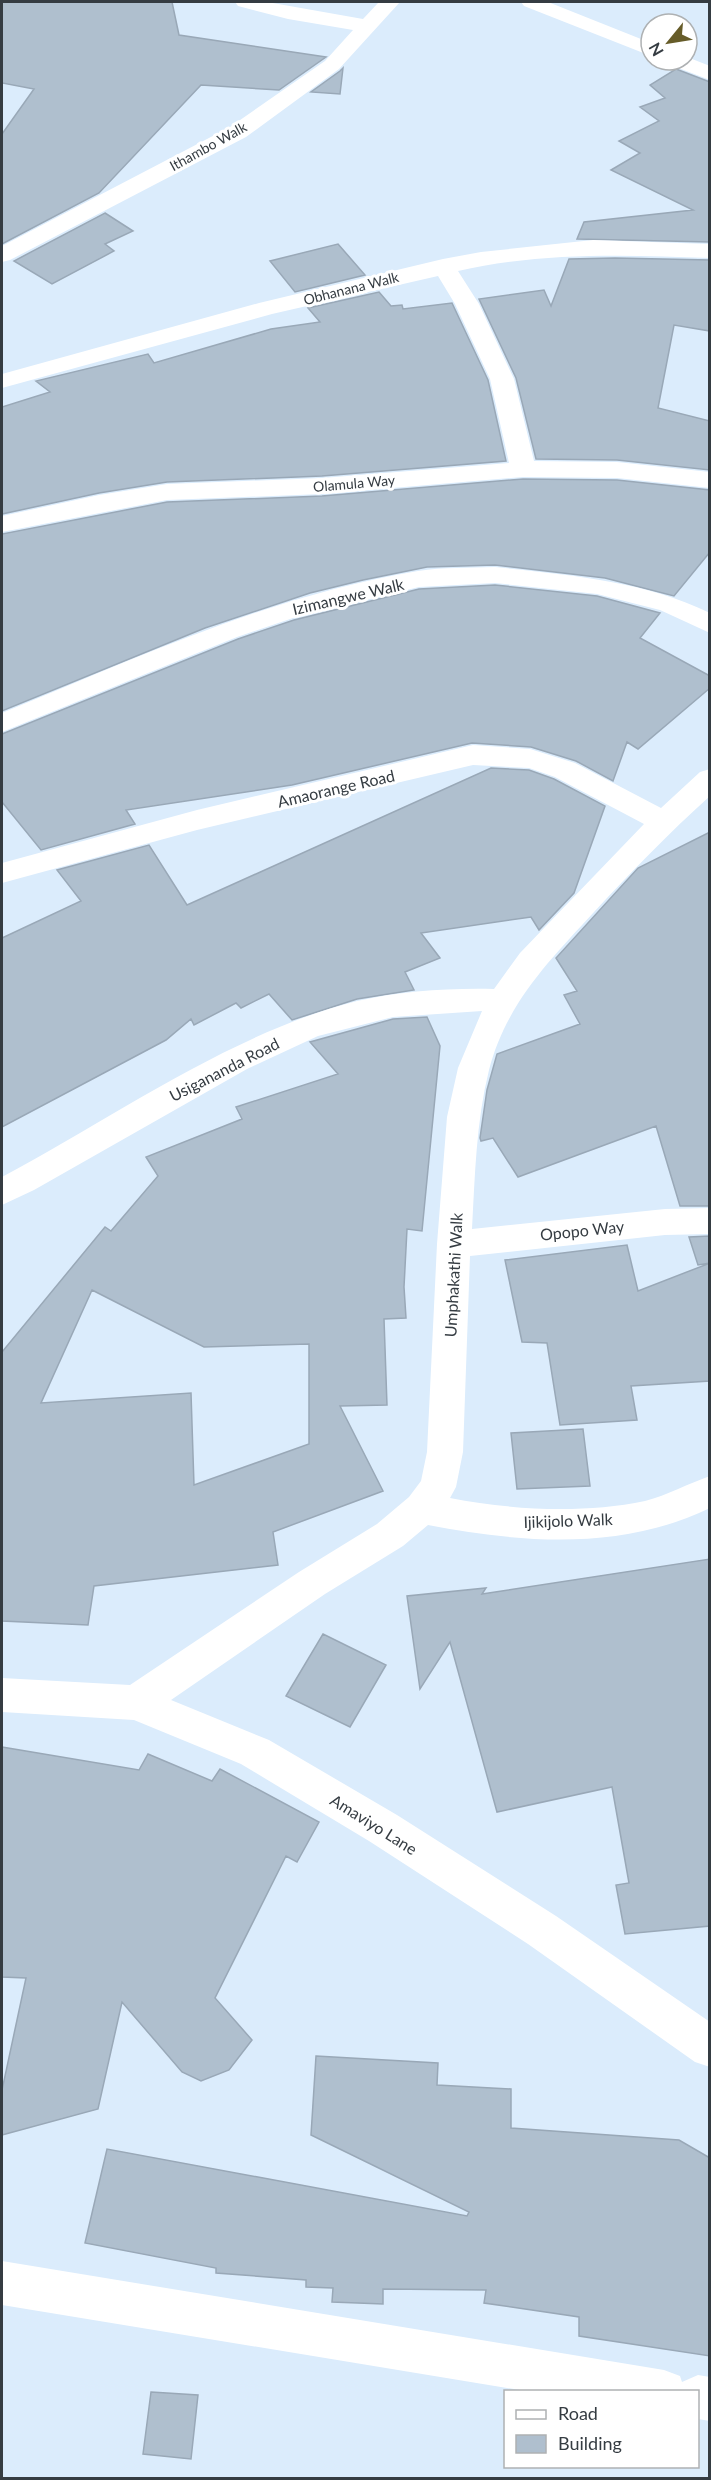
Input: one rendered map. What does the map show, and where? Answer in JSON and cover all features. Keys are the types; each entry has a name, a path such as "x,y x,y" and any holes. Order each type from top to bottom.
{"street":[{"path":"245,2 288,13 368,26"},
{"name":"Ithambo Walk","path":"2,255 238,132 332,65 390,2"},
{"path":"531,2 639,45"},
{"name":"Obhanana Walk","path":"2,381 267,308 443,266 558,249 629,247 710,251"},
{"path":"443,266 467,304 502,379 523,469"},
{"name":"Olamula Way","path":"2,524 99,503 167,492 289,488 523,469 617,470 710,480"},
{"name":"Izimangwe Walk","path":"2,723 276,614 419,579 495,575 597,586 669,604 710,624"},
{"name":"Amaorange Road","path":"2,873 197,820 473,755 530,759 565,770 663,821"},
{"name":"Umphakathi Walk","path":"135,1702 312,1582 390,1535 422,1508 438,1487 445,1452 454,1244 463,1117 474,1068 502,1000 531,961 581,905 663,821 710,778"},
{"name":"Usigananda Road","path":"2,1192 234,1061 320,1024 358,1012 399,1005 450,999 502,1000"},
{"name":"Opopo Way","path":"454,1244 665,1222 710,1221"},
{"name":"Ijikijolo Walk","path":"422,1508 506,1522 556,1524 613,1520 660,1512 710,1491"},
{"name":"Amaviyo Lane","path":"2,1695 135,1702 255,1752 383,1828 542,1930 710,2047"},
{"path":"2,2283 658,2390"}],"building":[{"path":"2,2 172,2 179,35 326,57 279,90 201,85 99,193 2,244 2,134 34,89 2,83"},
{"path":"343,68 340,94 311,92 340,71"},
{"path":"671,72 684,72 710,82 710,242 577,239 584,222 693,210 611,170 640,153 619,141 659,121 640,107 665,98 650,85"},
{"path":"105,213 133,231 105,244 114,251 52,284 14,261"},
{"path":"338,244 365,275 295,292 270,261"},
{"path":"569,259 710,260 710,331 674,325 658,408 710,421 710,470 617,460 536,459 516,378 479,299 544,290 551,306"},
{"path":"379,292 391,306 402,305 403,309 452,303 488,380 506,461 322,476 167,482 99,493 2,514 2,407 50,392 36,381 148,354 154,363 271,329 320,322 308,308"},
{"path":"523,479 617,480 710,490 710,552 674,596 605,578 495,565 427,567 363,580 310,593 205,628 2,711 2,534 167,502 322,496"},
{"path":"495,585 597,596 660,613 640,638 710,676 710,688 638,749 627,742 613,781 576,761 531,747 472,743 292,785 126,810 135,824 41,850 2,802 2,734 238,639 294,620 419,589"},
{"path":"491,768 529,770 554,779 605,806 574,893 539,930 531,917 421,933 440,958 405,972 414,990 357,999 292,1020 269,994 241,1008 236,1003 194,1025 191,1019 166,1040 2,1127 2,938 81,901 57,870 149,845 187,905"},
{"path":"710,832 710,1206 680,1206 656,1126 518,1177 493,1138 481,1141 480,1138 487,1090 497,1054 580,1024 564,995 577,991 556,958 638,868"},
{"path":"427,1017 440,1046 422,1231 407,1229 404,1287 406,1318 384,1319 387,1405 340,1406 383,1491 273,1532 278,1565 94,1586 88,1625 2,1621 2,1352 105,1227 111,1231 158,1176 146,1157 242,1119 236,1107 338,1074 310,1042 393,1019","holes":["92,1290 204,1347 309,1344 309,1444 194,1485 191,1393 41,1403"]},
{"path":"710,1236 710,1263 698,1265 689,1237"},
{"path":"627,1245 638,1291 710,1263 710,1381 631,1386 637,1420 560,1425 547,1343 522,1342 505,1260"},
{"path":"583,1429 590,1486 517,1489 511,1433"},
{"path":"710,1559 710,1926 625,1934 616,1885 629,1883 612,1787 497,1812 450,1642 420,1689 407,1596 486,1588 482,1594"},
{"path":"323,1634 386,1665 350,1727 286,1696"},
{"path":"2,1747 139,1770 148,1754 212,1781 220,1769 319,1822 297,1862 286,1856 215,1998 252,2040 229,2070 201,2081 182,2072 122,2002 98,2109 2,2135 2,2090 26,1978 2,1977"},
{"path":"316,2056 438,2063 437,2085 511,2089 511,2128 679,2140 710,2158 710,2356 579,2336 579,2317 484,2303 486,2290 383,2289 383,2304 332,2302 333,2288 306,2287 306,2280 216,2273 216,2268 85,2243 107,2149 467,2216 469,2212 311,2135"},
{"path":"151,2392 198,2395 191,2459 143,2454"}]}
